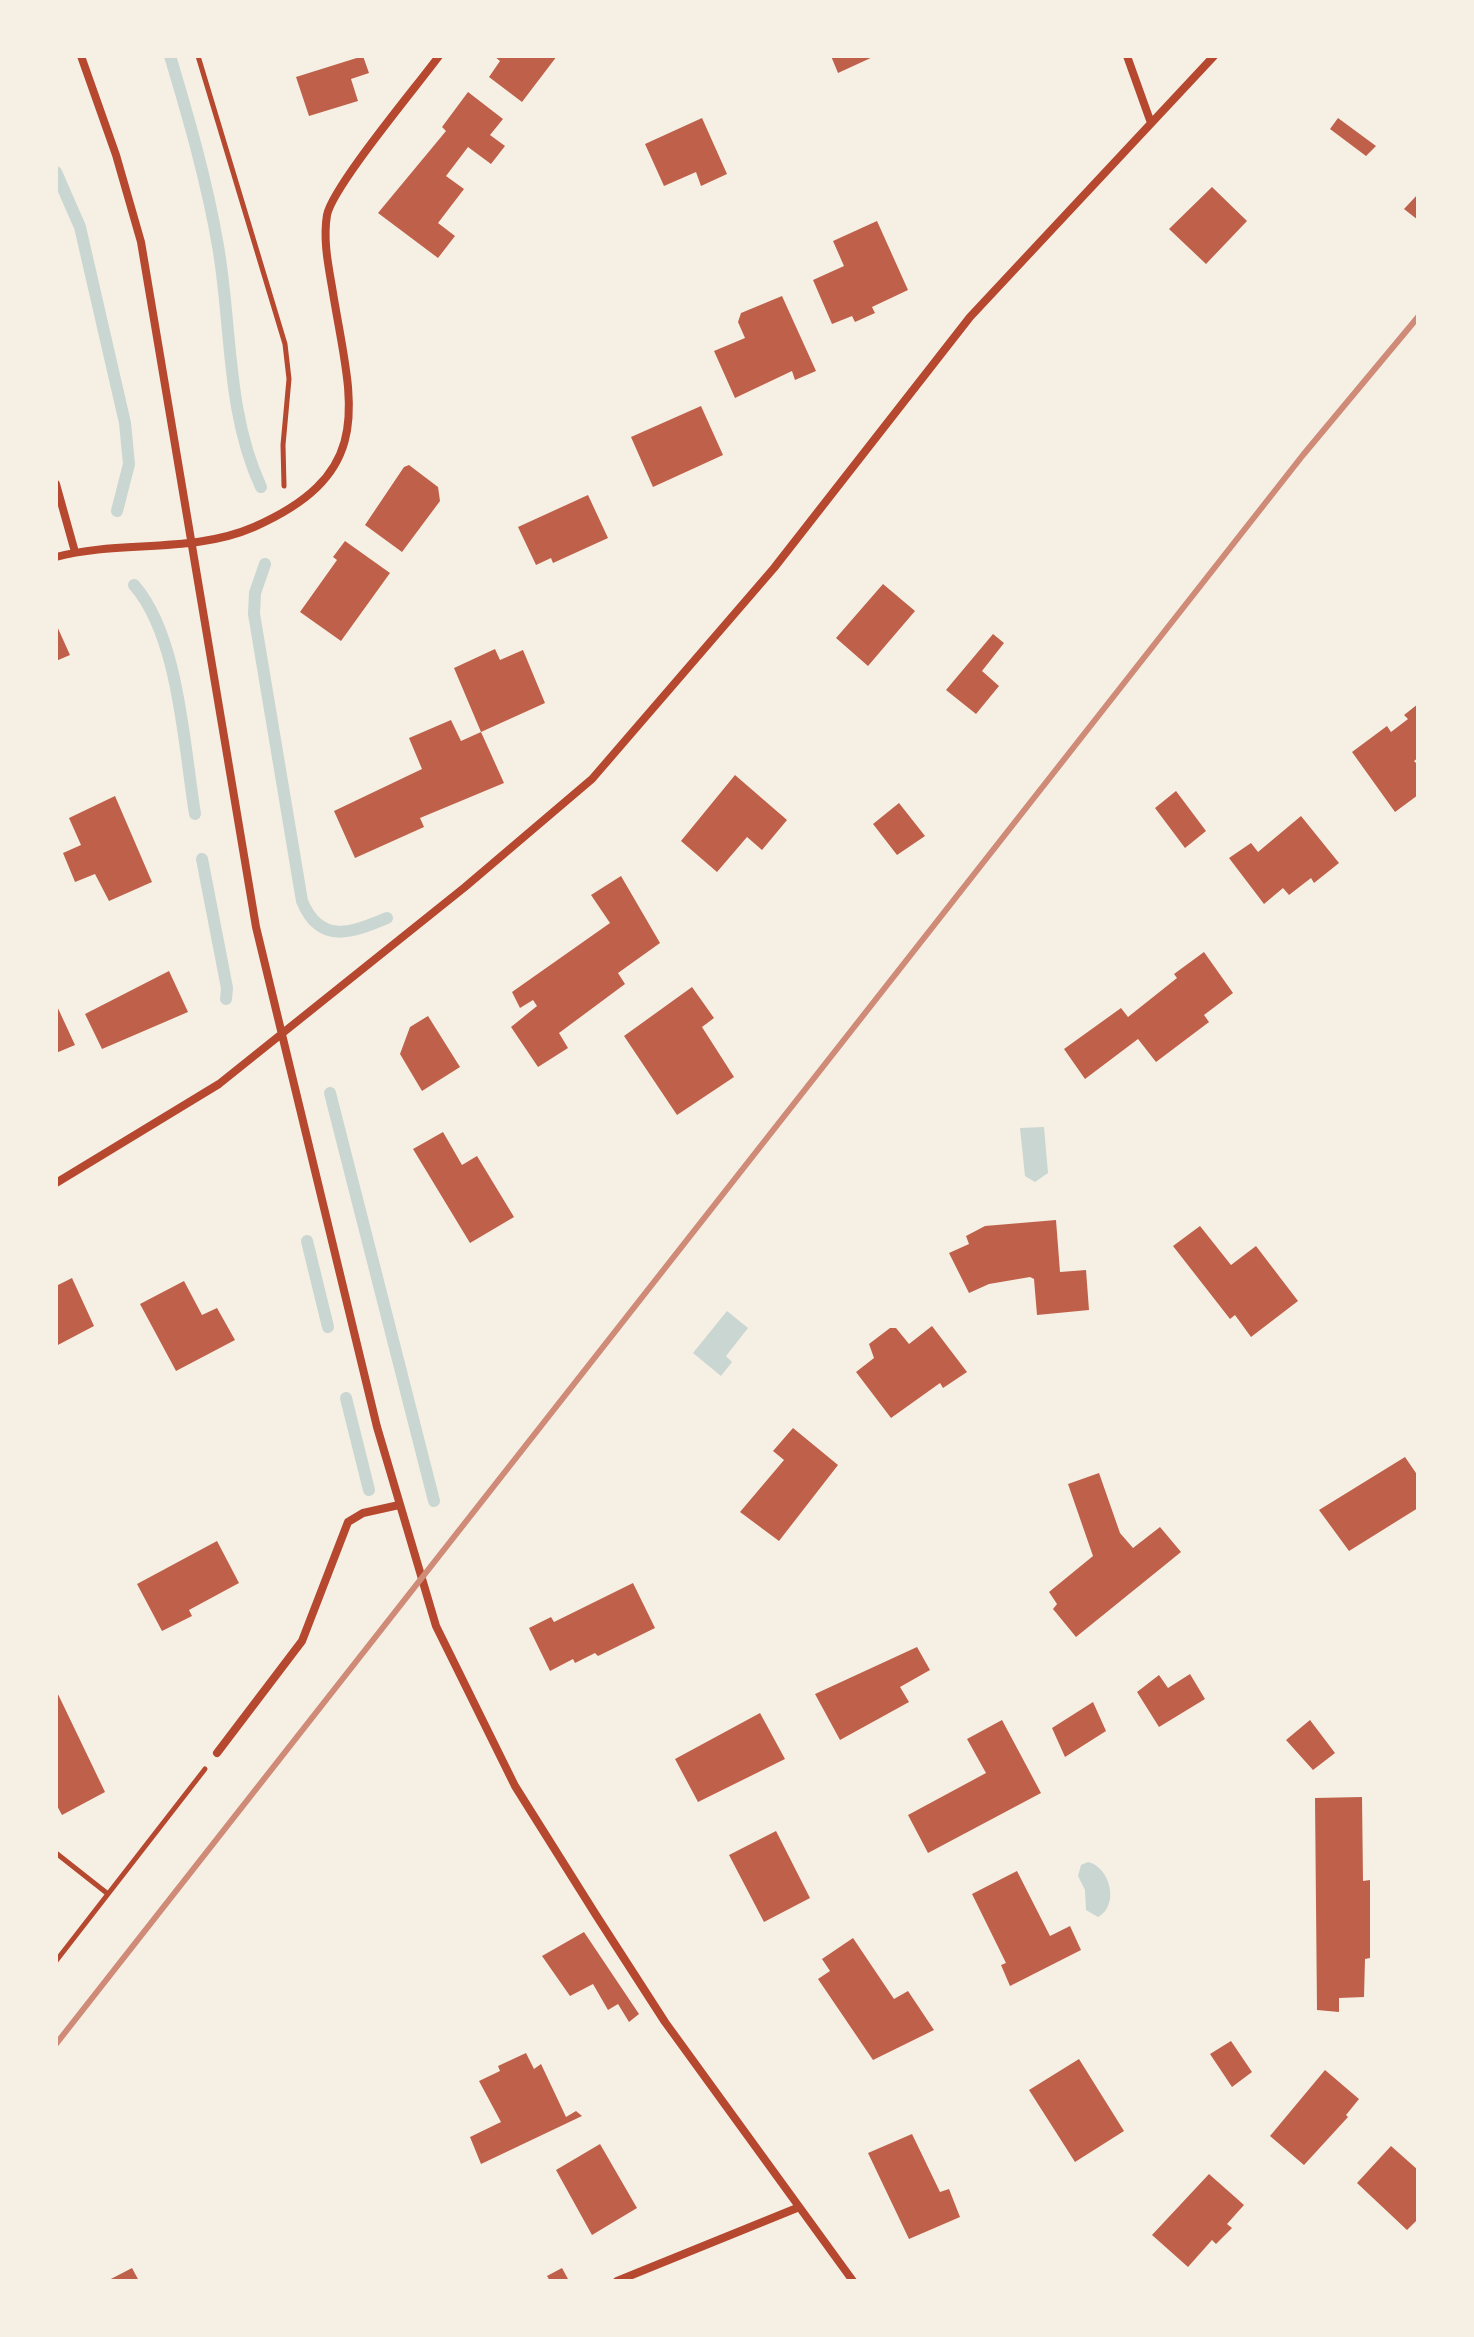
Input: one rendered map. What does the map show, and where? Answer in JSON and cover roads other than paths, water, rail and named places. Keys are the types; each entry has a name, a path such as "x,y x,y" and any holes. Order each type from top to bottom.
{"street":[{"path":"81,56 116,155 141,242 193,541 238,834 282,1034 399,1505 436,1626 515,1786 665,2022 797,2208 853,2281"},
{"path":"56,557 75,552 193,541 250,528 288,510 320,485 339,460 349,434 350,399 325,239 328,212 342,186 439,56"},
{"path":"1127,56 1151,123"},
{"path":"56,1183 179,1110 282,1034 592,779 774,568 970,317 1214,56"},
{"path":"56,484 75,552"},
{"path":"217,1753 302,1641 348,1522 363,1513 399,1505"},
{"path":"617,2281 797,2208"}],"waterway":[{"path":"170,56 209,198 241,429 261,487"},
{"path":"56,172 80,227 125,423 129,464 117,511"},
{"path":"265,564 255,593 254,614 302,901 309,915 327,930 349,931 387,918"},
{"path":"134,585 149,607 170,662 183,726 195,814"},
{"path":"202,859 227,988 226,999"},
{"path":"330,1093 434,1501"},
{"path":"307,1241 328,1327"},
{"path":"346,1398 369,1490"}],"railway":[{"path":"56,2044 1303,455 1418,317"}]}
